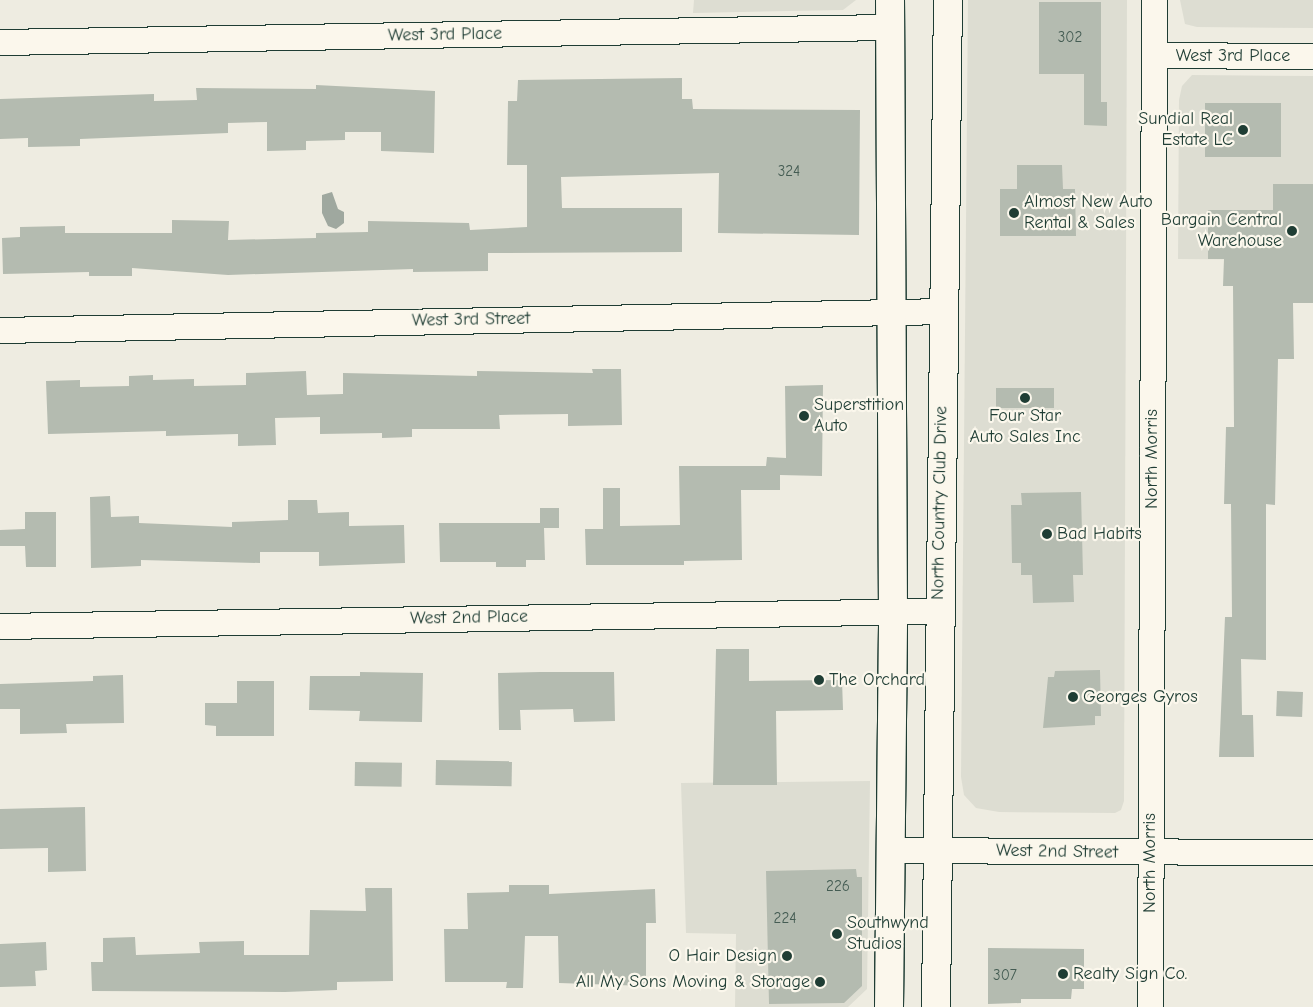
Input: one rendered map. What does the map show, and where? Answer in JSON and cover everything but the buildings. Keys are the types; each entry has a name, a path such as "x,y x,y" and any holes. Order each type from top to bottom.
{"main road":[{"path":"889,1007 893,612 890,0"},
{"name":"North Country Club Drive","path":"936,1007 939,612 948,0"}],"street":[{"name":"North Morris","path":"1150,1007 1154,0"},
{"name":"West 3rd Place","path":"0,42 890,27"},
{"name":"West 3rd Place","path":"1154,55 1313,56"},
{"name":"West 3rd Street","path":"0,330 943,310"},
{"name":"West 2nd Place","path":"0,626 939,612"},
{"name":"West 2nd Street","path":"890,850 1150,853 1313,852"}],"shaded area":[{"path":"694,0 856,0 843,10 693,13"},
{"path":"968,0 1127,0 1124,801 1121,810 1115,813 999,812 976,808 964,795 961,777"},
{"path":"1180,0 1313,0 1313,28 1197,27 1185,24"},
{"path":"1192,75 1313,76 1313,260 1178,259 1179,100 1182,86"},
{"path":"332,192 338,209 344,212 344,223 336,229 328,226 322,213 322,195"},
{"path":"870,781 867,989 848,1007 735,1007 736,934 686,933 681,783"}],"place":[{"name":"Sundial Real Estate LC","path":"1243,130"},
{"name":"Almost New Auto Rental & Sales","path":"1014,213"},
{"name":"Bargain Central Warehouse","path":"1292,231"},
{"name":"Four Star Auto Sales Inc","path":"1025,398"},
{"name":"Superstition Auto","path":"804,416"},
{"name":"Bad Habits","path":"1047,534"},
{"name":"The Orchard","path":"819,680"},
{"name":"Georges Gyros","path":"1073,697"},
{"name":"Southwynd Studios","path":"837,934"},
{"name":"O Hair Design","path":"787,956"},
{"name":"Realty Sign Co.","path":"1063,974"},
{"name":"All My Sons Moving & Storage","path":"820,982"}]}
